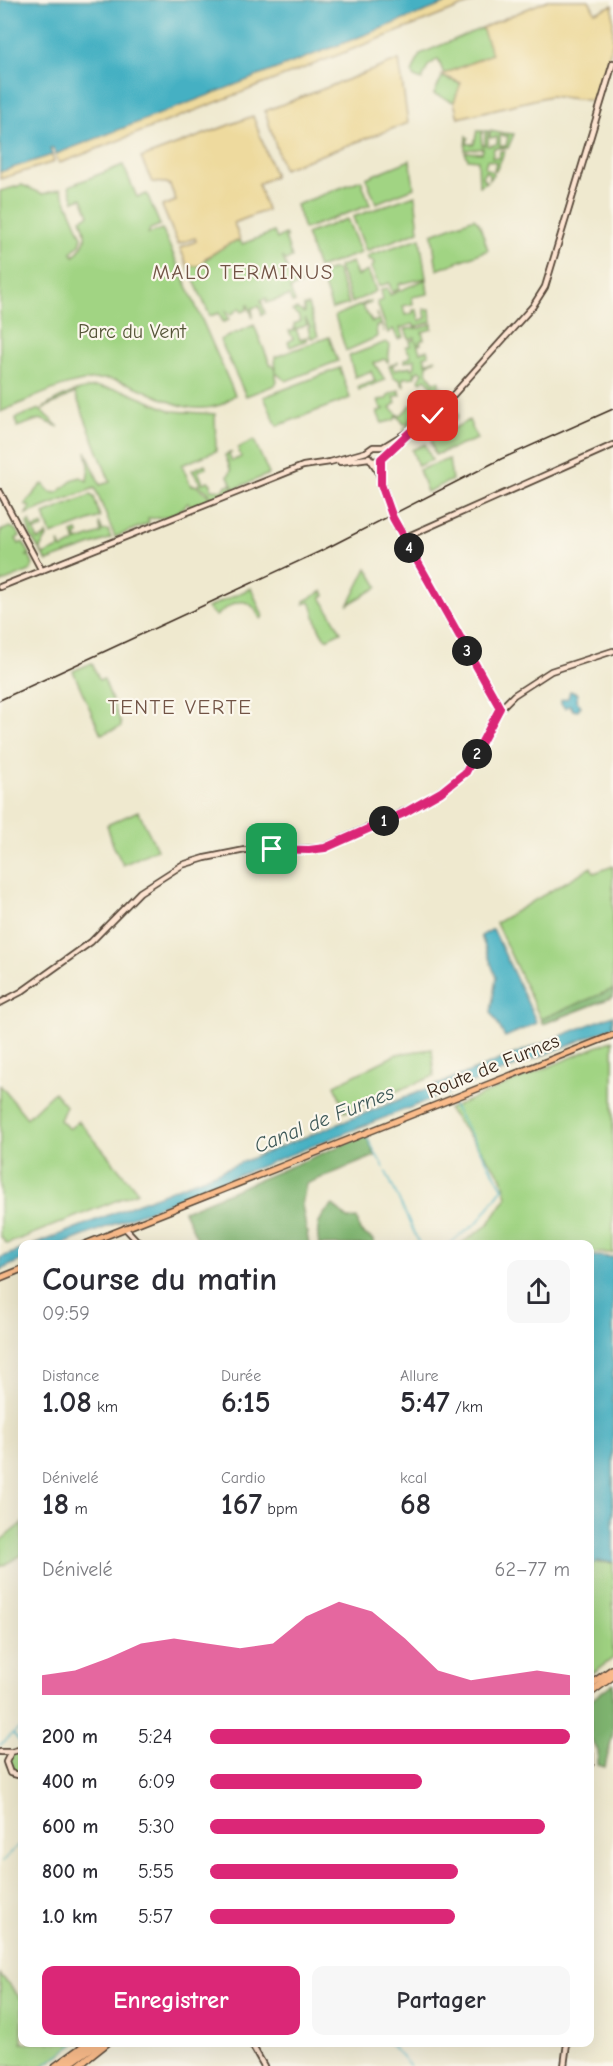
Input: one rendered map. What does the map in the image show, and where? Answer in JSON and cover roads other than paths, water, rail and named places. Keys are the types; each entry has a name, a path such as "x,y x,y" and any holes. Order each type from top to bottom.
{"highway":[{"path":"594,1682 613,1669"},
{"path":"594,1690 613,1676"},
{"path":"56,2066 82,2047"},
{"path":"66,2066 92,2047"},
{"path":"78,2066 102,2047"}],"main road":[{"path":"0,589 308,468 382,458 448,401 531,308 546,284 613,63"},
{"path":"43,572 303,466 330,462 379,447 410,432"},
{"path":"404,538 613,445"},
{"path":"379,447 383,451 380,476"},
{"path":"369,450 380,476 387,507 500,708"},
{"path":"0,492 43,572"},
{"path":"0,1003 18,994 88,944 142,890 182,866 201,859 245,850 325,848 433,797 466,772 500,708 518,693 545,674 613,651"},
{"name":"Route de Furnes","path":"95,1240 613,1035"},
{"path":"125,1228 136,1240"},
{"path":"0,1278 18,1271"},
{"path":"0,1752 18,1750"},
{"path":"6,1763 11,1752"},
{"path":"0,1757 6,1763 9,1772 18,1776"},
{"path":"253,2047 264,2066"},
{"path":"564,2066 566,2047"}],"water":[{"path":"0,0 455,0 56,154 53,148 50,149 52,155 0,172"},
{"path":"570,691 578,694 576,700 581,706 577,711 573,710 570,705 565,708 561,704 561,700 568,698"},
{"path":"493,929 537,1023 505,1037 491,1012 496,977 481,936"},
{"path":"613,1015 613,1027 569,1045 74,1240 46,1240"},
{"path":"18,1251 18,1262 0,1270 0,1258"},
{"path":"594,1256 613,1257 613,1562 597,1561 594,1563"}],"waterway":[{"path":"445,1091 448,1096"},
{"path":"451,1102 503,1188 477,1223 454,1240"},
{"path":"366,1136 384,1168"},
{"path":"386,1172 418,1240"},
{"path":"0,1745 18,1729"},
{"path":"13,1734 18,1740"},
{"path":"3,1861 18,1845"},
{"path":"43,2066 70,2047"},
{"path":"393,2047 410,2066"}],"railway":[{"path":"0,700 323,550 501,459 613,409"}],"district":[{"name":"MALO TERMINUS","path":"243,272"},
{"name":"TENTE VERTE","path":"180,707"}],"park label":[{"name":"Parc du Vent","path":"132,331"}],"water label":[{"name":"Canal de Furnes","path":"324,1119"}]}
